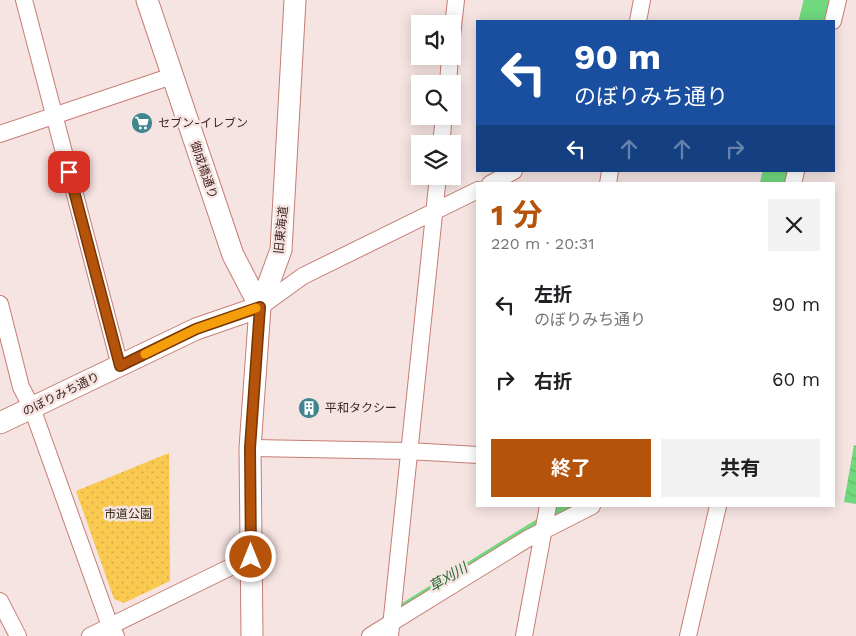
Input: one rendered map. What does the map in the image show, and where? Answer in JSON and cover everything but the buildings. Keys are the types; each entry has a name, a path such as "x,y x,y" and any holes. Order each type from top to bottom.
{"street":[{"path":"24,0 120,366"},
{"name":"御成橋通り","path":"147,0 233,255 260,307"},
{"name":"旧東海道","path":"252,636 250,448 260,307 281,250 295,0"},
{"path":"454,15 456,0"},
{"path":"638,20 642,0"},
{"path":"833,20 838,0"},
{"path":"0,134 172,76"},
{"path":"494,182 512,172"},
{"path":"391,629 437,185"},
{"path":"260,307 303,276 476,191"},
{"path":"0,304 21,387 32,408 113,631"},
{"name":"のぼりみち通り","path":"0,423 196,329 260,307"},
{"path":"250,448 408,451 476,456"},
{"path":"524,636 548,507"},
{"path":"370,636 391,629 465,576 590,507"},
{"path":"688,636 718,507"},
{"path":"90,636 113,631 251,557"},
{"path":"0,601 18,636"}],"green space":[{"name":"市道公園","path":"169,453 170,581 124,603 114,599 76,491"}],"water":[{"path":"854,445 856,446 856,504 844,502"}],"waterway":[{"name":"草刈川","path":"815,20 820,0"},
{"name":"草刈川","path":"776,182 779,172"},
{"name":"草刈川","path":"554,516 571,507"},
{"name":"草刈川","path":"396,610 539,521"}],"slow traffic":[{"path":"145,354 196,329 256,308"}],"place":[{"name":"セブン-イレブン","path":"142,123"},
{"name":"平和タクシー","path":"309,408"}],"route":[{"path":"69,172 120,366 196,329 260,307 250,448 251,557"}]}
